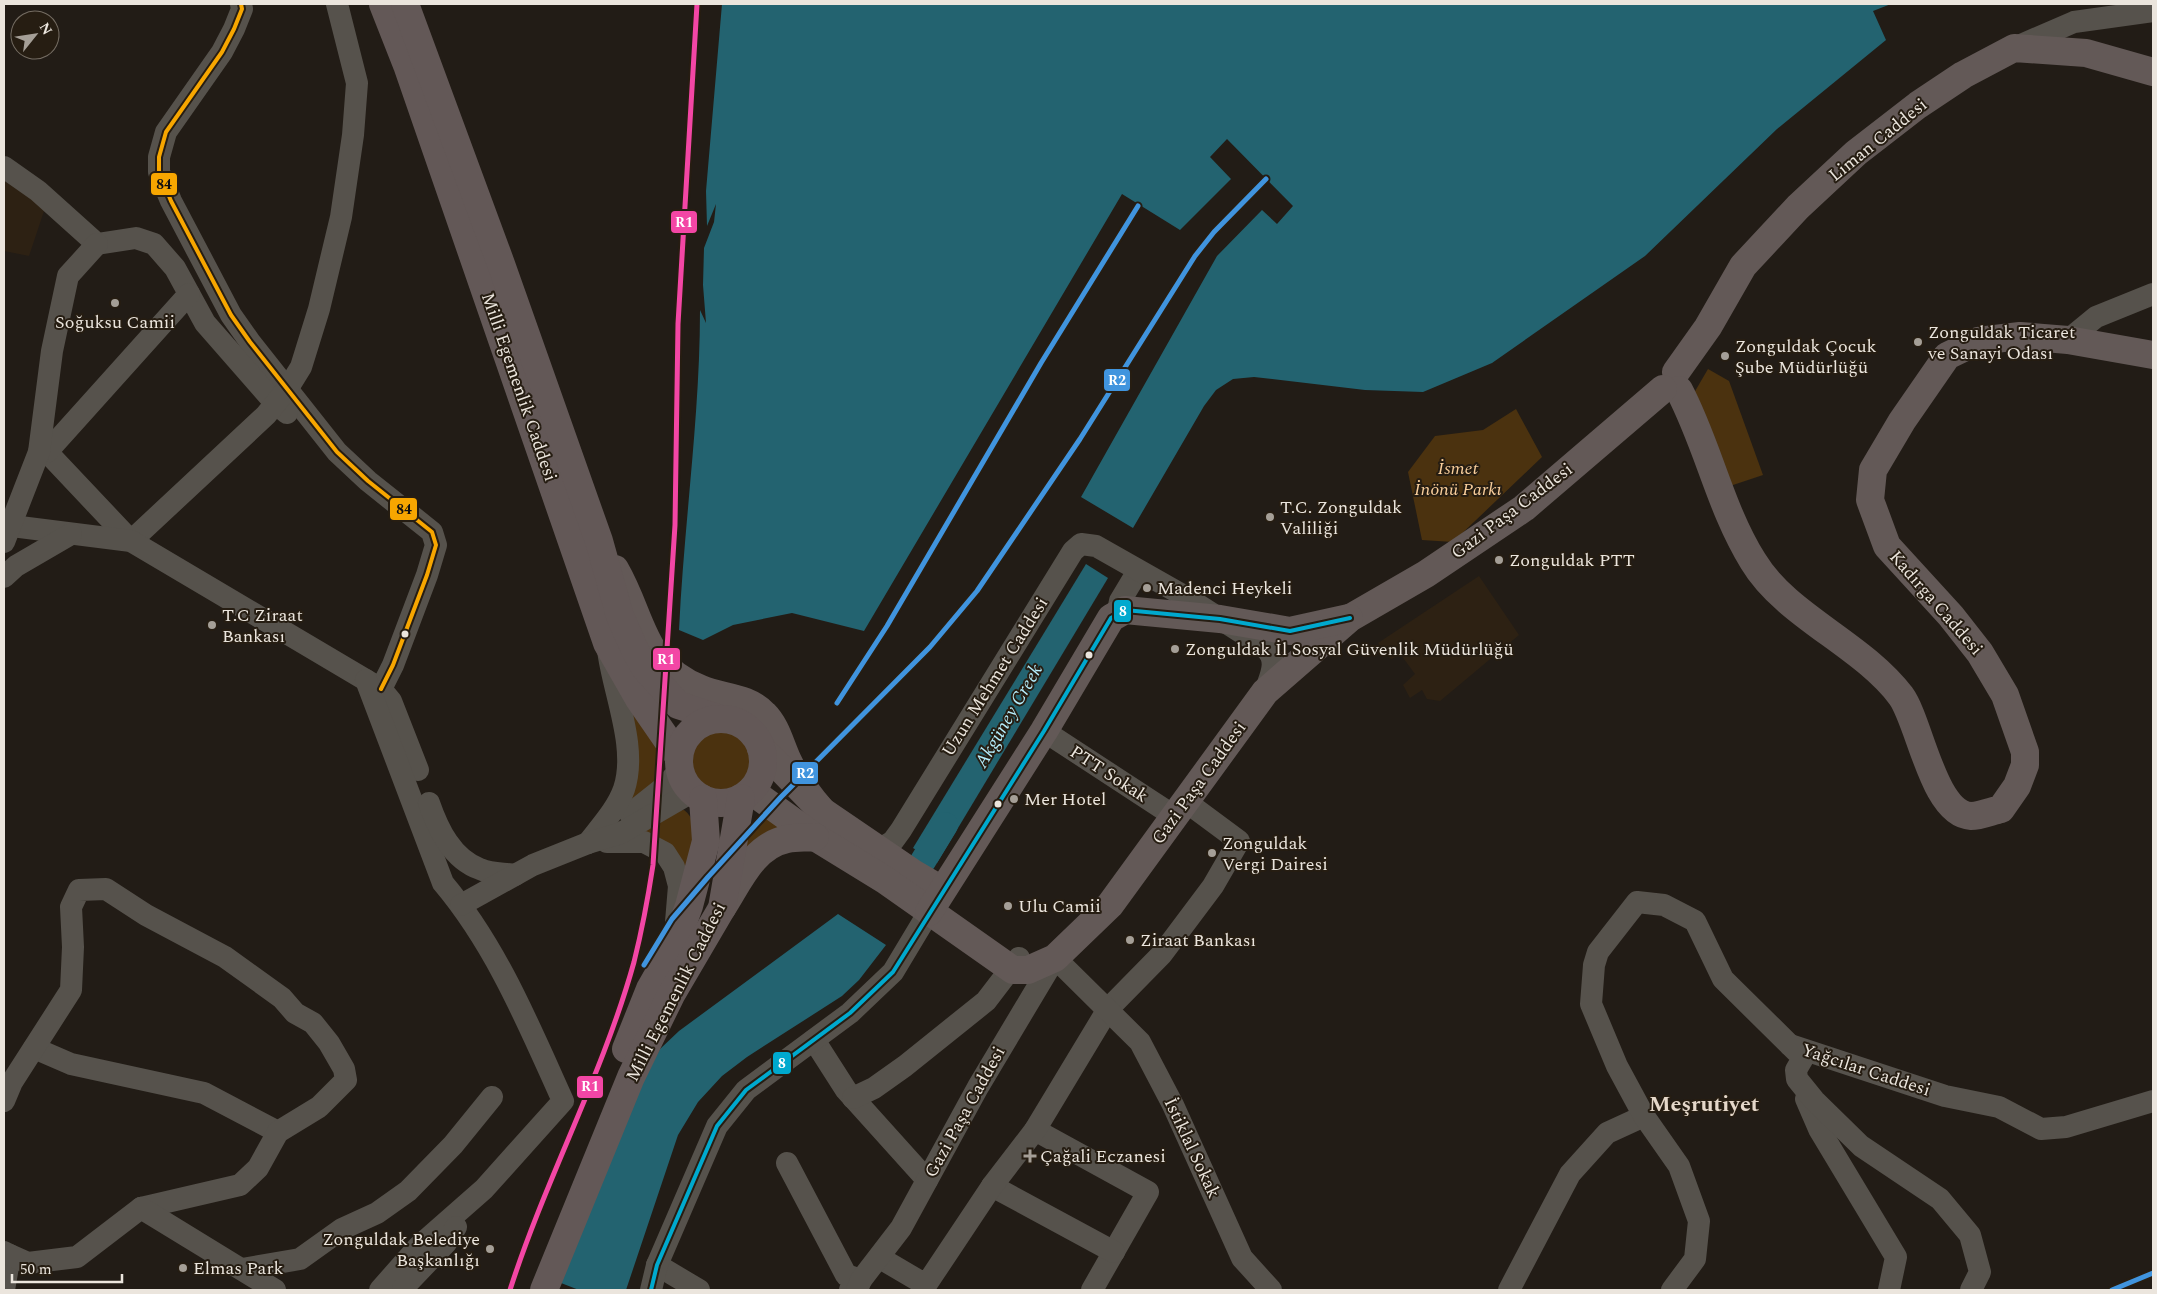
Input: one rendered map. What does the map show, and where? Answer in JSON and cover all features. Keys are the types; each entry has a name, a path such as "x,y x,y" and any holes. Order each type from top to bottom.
{"highway":[{"name":"Milli Egemenlik Caddesi","path":"383,4 417,93 607,643 638,699 688,780"},
{"name":"Milli Egemenlik Caddesi","path":"405,4 501,264 598,541 620,616 645,668 678,705 718,718 732,720 745,726 755,735 761,748 762,771 746,794 722,908 671,995 631,1077 544,1290"},
{"path":"526,1290 650,989 674,947 689,906 706,841 688,780 681,746 691,731 706,721 718,718"},
{"path":"688,780 715,802 728,802 746,794"}],"main road":[{"path":"2014,48 2086,53 2153,72"},
{"name":"Liman Caddesi","path":"1673,384 1708,328 1743,266 1798,207 1856,154 1918,106 1962,75 2014,48"},
{"name":"Kadırga Caddesi","path":"1673,384 1696,426 1736,530 1753,562 1777,591 1886,678 1902,698 1944,797 1957,810 1971,816 2001,809 2017,786 2025,765 2025,752 2005,694 1980,653 1951,616 1887,546 1870,500 1873,470 1902,421 1947,356 1978,341 2020,336 2068,340 2153,354"},
{"name":"Gazi Paşa Caddesi","path":"1054,958 1110,904 1265,692 1350,618 1426,574 1524,508 1673,384"},
{"path":"598,541 618,574 658,661 676,675 702,689 728,695 751,704 763,712 774,726 788,760 805,792 822,811"},
{"path":"936,901 1044,731 1110,618 1125,610 1220,619 1290,630 1350,618"},
{"path":"761,748 822,811 880,848 913,873 936,901 1015,964 1028,970 1054,958"},
{"path":"746,794 853,862 936,901"},
{"path":"722,908 751,861 766,848 787,839 815,838"}],"street":[{"path":"242,4 242,10 222,52 166,132 159,156 159,172 231,315 250,342 282,396"},
{"path":"189,294 43,452 6,531 71,534 131,540 266,415 282,396 300,367 319,309 341,217 354,135 357,84 337,4"},
{"name":"Liman Caddesi","path":"2014,48 2074,22 2153,10"},
{"path":"4,167 38,191 96,244"},
{"path":"43,452 52,351 68,276 96,244 136,238 154,244 175,268 205,323 282,396 368,482 426,525 432,532 436,545 394,665 374,685"},
{"path":"2068,340 2096,317 2153,294"},
{"path":"43,452 131,540 374,685 391,701 437,825 461,905"},
{"path":"4,577 16,566 71,534"},
{"name":"Uzun Mehmet Caddesi","path":"880,848 893,841 901,830 1073,551 1081,544 1096,546 1186,596 1270,652 1274,664 1265,692"},
{"path":"1117,615 1131,567"},
{"path":"588,842 613,810 624,788 628,767 628,742 611,676 607,643"},
{"path":"374,685 443,883 461,905 516,997 563,1100 472,1201 418,1247 380,1290"},
{"name":"PTT Sokak","path":"1044,731 1180,809 1239,840 1213,886 1162,954 1108,1009"},
{"path":"461,905 515,875 588,842 635,811 664,787 688,780"},
{"path":"437,825 460,858 481,870 515,875"},
{"path":"588,842 644,842 665,853 674,867 679,886 674,947"},
{"path":"4,1101 12,1082 71,990 73,947 71,907 79,890 106,889 146,915 225,957 282,998 295,1013 313,1023 329,1043 344,1069 346,1080 319,1107 278,1132 258,1168 240,1185 141,1208 77,1257 28,1263 7,1253 4,1290"},
{"path":"651,1290 657,1264 718,1126 746,1090 850,1013 893,972 936,901"},
{"path":"1672,1290 1695,1259 1699,1221 1680,1166 1644,1116 1618,1066 1591,1004 1594,965 1598,952 1637,902 1664,905 1695,921 1723,979 1786,1044"},
{"name":"İstiklal Sokak","path":"1054,958 1140,1042 1173,1105 1242,1258 1271,1290"},
{"name":"Gazi Paşa Caddesi","path":"855,1287 880,1258 901,1228 978,1087 1054,958"},
{"path":"853,1098 874,1088 905,1066 986,1001 1015,964"},
{"path":"880,1258 930,1288 992,1186 1035,1130 1108,1009"},
{"path":"814,1040 853,1098 927,1180"},
{"name":"Yağcılar Caddesi","path":"1786,1044 1803,1058 1796,1070 1797,1079 1814,1100 1860,1146 1940,1199 1970,1235 1980,1272 1971,1290"},
{"name":"Yağcılar Caddesi","path":"1786,1044 1945,1096 1999,1107 2041,1129 2066,1128 2153,1101"},
{"path":"34,1048 71,1064 204,1093 278,1132"},
{"path":"1797,1079 1819,1129 1896,1257 1889,1290"},
{"path":"242,1269 300,1259 342,1229 377,1213 408,1191 453,1145 492,1097"},
{"path":"1509,1290 1570,1174 1607,1133 1644,1116"},
{"path":"1035,1130 1148,1192 1092,1290"},
{"path":"787,1163 846,1274 855,1287"},
{"path":"992,1186 1114,1252"},
{"path":"401,1290 446,1242 472,1201"},
{"path":"141,1208 275,1290"},
{"path":"657,1264 699,1290"}],"shaded area":[{"path":"4,177 45,208 29,256 4,251"},
{"path":"1479,576 1519,635 1440,701 1427,699 1422,690 1410,698 1403,685 1415,674 1401,655 1391,659 1378,643"}],"green space":[{"path":"1708,369 1729,381 1763,475 1730,486 1694,393"},
{"name":"İsmet İnönü Parkı","path":"1516,409 1542,457 1453,542 1422,540 1408,472 1435,436 1483,430"},
{"path":"622,694 658,746 654,790 624,811"},
{"path":"728,725 741,731 750,740 754,746 756,760 754,774 746,785 735,793 714,795 707,793 696,785 688,774 686,753 688,746 696,735 707,727"},
{"path":"684,810 690,816 694,831 687,873 640,829 673,811"},
{"path":"767,816 789,831 742,863 742,845"}],"water":[{"path":"722,4 1891,4 1873,11 1886,40 1777,129 1645,256 1492,363 1423,392 1365,390 1254,377 1233,379 1216,390 1204,406 1133,528 1081,497 1217,256 1262,210 1277,224 1293,206 1227,139 1210,157 1231,179 1180,230 1122,194 864,631 792,613 733,625 703,640 679,630 695,430 700,310 706,323 703,285 704,248 714,222 716,204 707,226 706,191"},
{"path":"1086,564 1108,578 937,863 913,848"},
{"path":"838,914 886,945 859,980 842,996 747,1057 722,1076 698,1102 678,1135 626,1290 579,1290 561,1283 638,1090 660,1049 679,1031"}],"waterway":[{"name":"Akgüney Creek","path":"923,861 945,825"}],"transit line":[{"name":"84","path":"241,4 242,9 222,52 166,132 159,157 159,172 171,201 231,315 250,342 337,452 368,481 432,532 436,545 427,575 393,665 381,689"},
{"name":"R1","path":"510,1290 524,1249 621,1004 637,950 653,865 675,525 678,324 697,4"},
{"name":"R2","path":"644,965 672,919 708,877 781,797 930,647 977,591 1080,439 1195,256 1214,232 1266,179"},
{"name":"R2","path":"837,703 887,626 1041,363 1138,206"},
{"name":"8","path":"651,1290 657,1265 717,1126 746,1090 850,1013 893,972 1044,731 1111,618 1125,610 1220,619 1290,631 1350,618"},
{"name":"R2","path":"2112,1290 2153,1273"}],"place":[{"name":"Soğuksu Camii","path":"115,303"},
{"name":"Zonguldak Ticaret ve Sanayi Odası","path":"1918,342"},
{"name":"Zonguldak Çocuk Şube Müdürlüğü","path":"1725,356"},
{"name":"T.C. Zonguldak Valiliği","path":"1270,517"},
{"name":"Zonguldak PTT","path":"1499,560"},
{"name":"Madenci Heykeli","path":"1147,588"},
{"name":"T.C Ziraat Bankası","path":"212,625"},
{"name":"Zonguldak İl Sosyal Güvenlik Müdürlüğü","path":"1175,649"},
{"name":"Mer Hotel","path":"1014,799"},
{"name":"Zonguldak Vergi Dairesi","path":"1212,853"},
{"name":"Ulu Camii","path":"1008,906"},
{"name":"Ziraat Bankası","path":"1130,940"},
{"name":"Çağali Eczanesi","path":"1030,1156"},
{"name":"Zonguldak Belediye Başkanlığı","path":"490,1249"},
{"name":"Elmas Park","path":"183,1268"}],"district":[{"name":"Meşrutiyet","path":"1704,1104"}]}
